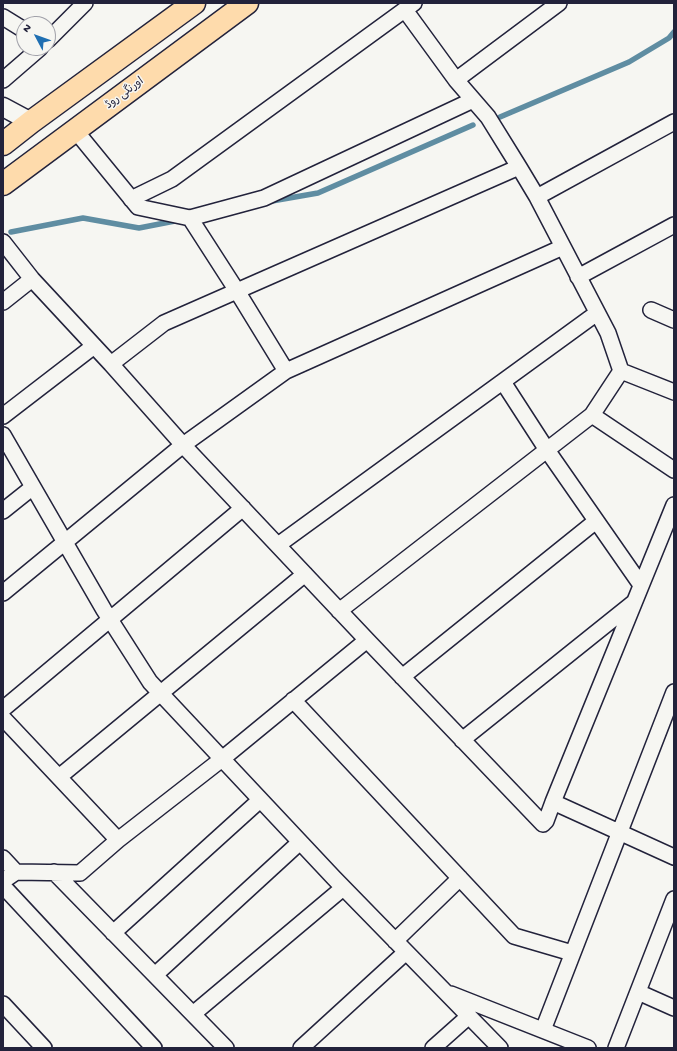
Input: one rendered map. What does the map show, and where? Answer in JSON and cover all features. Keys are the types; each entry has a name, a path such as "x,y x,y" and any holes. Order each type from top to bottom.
{"main road":[{"path":"3,144 194,3"},
{"name":"اورنگی روڈ","path":"3,184 247,3"}],"street":[{"path":"56,32 85,3"},
{"path":"456,80 559,3"},
{"path":"131,199 172,179 410,5 456,80 488,117 519,168 563,247 608,333 620,371 592,415 339,611"},
{"path":"3,17 16,25"},
{"path":"3,80 31,56"},
{"path":"75,130 138,207 190,218 264,198 473,100"},
{"path":"3,107 31,122"},
{"path":"536,197 674,122"},
{"path":"111,364 164,323 519,168"},
{"path":"190,218 286,371"},
{"path":"578,277 674,225"},
{"path":"3,242 32,279 111,364 183,445 339,611 543,824 546,821 674,504"},
{"path":"3,593 183,445 286,371 563,247"},
{"path":"3,302 32,279"},
{"path":"651,310 674,320"},
{"path":"278,545 597,313"},
{"path":"3,416 94,346"},
{"path":"620,371 674,392"},
{"path":"503,382 547,450 641,585"},
{"path":"592,415 674,470"},
{"path":"3,435 64,542 150,682 343,888 500,1048"},
{"path":"3,511 33,487"},
{"path":"3,708 243,508"},
{"path":"402,677 596,521"},
{"path":"59,777 305,574"},
{"path":"462,740 635,602"},
{"path":"3,882 16,872 80,873 118,840 222,759 367,640"},
{"path":"543,1030 674,692"},
{"path":"293,700 514,936 572,953"},
{"path":"3,718 118,840"},
{"path":"113,933 260,800"},
{"path":"553,802 674,857"},
{"path":"154,975 300,842"},
{"path":"3,858 16,872"},
{"path":"54,872 226,1048"},
{"path":"395,941 460,878"},
{"path":"3,886 154,1048"},
{"path":"193,1014 343,888"},
{"path":"616,1048 638,992 669,929 674,899"},
{"path":"301,1048 406,952"},
{"path":"445,992 588,1048"},
{"path":"638,992 674,1008"},
{"path":"3,1004 44,1048"},
{"path":"433,1048 469,1016"}],"waterway":[{"path":"500,117 629,62 669,38 674,32"},
{"path":"272,201 318,193 473,125"},
{"path":"11,232 83,218 139,228 180,220"}]}
